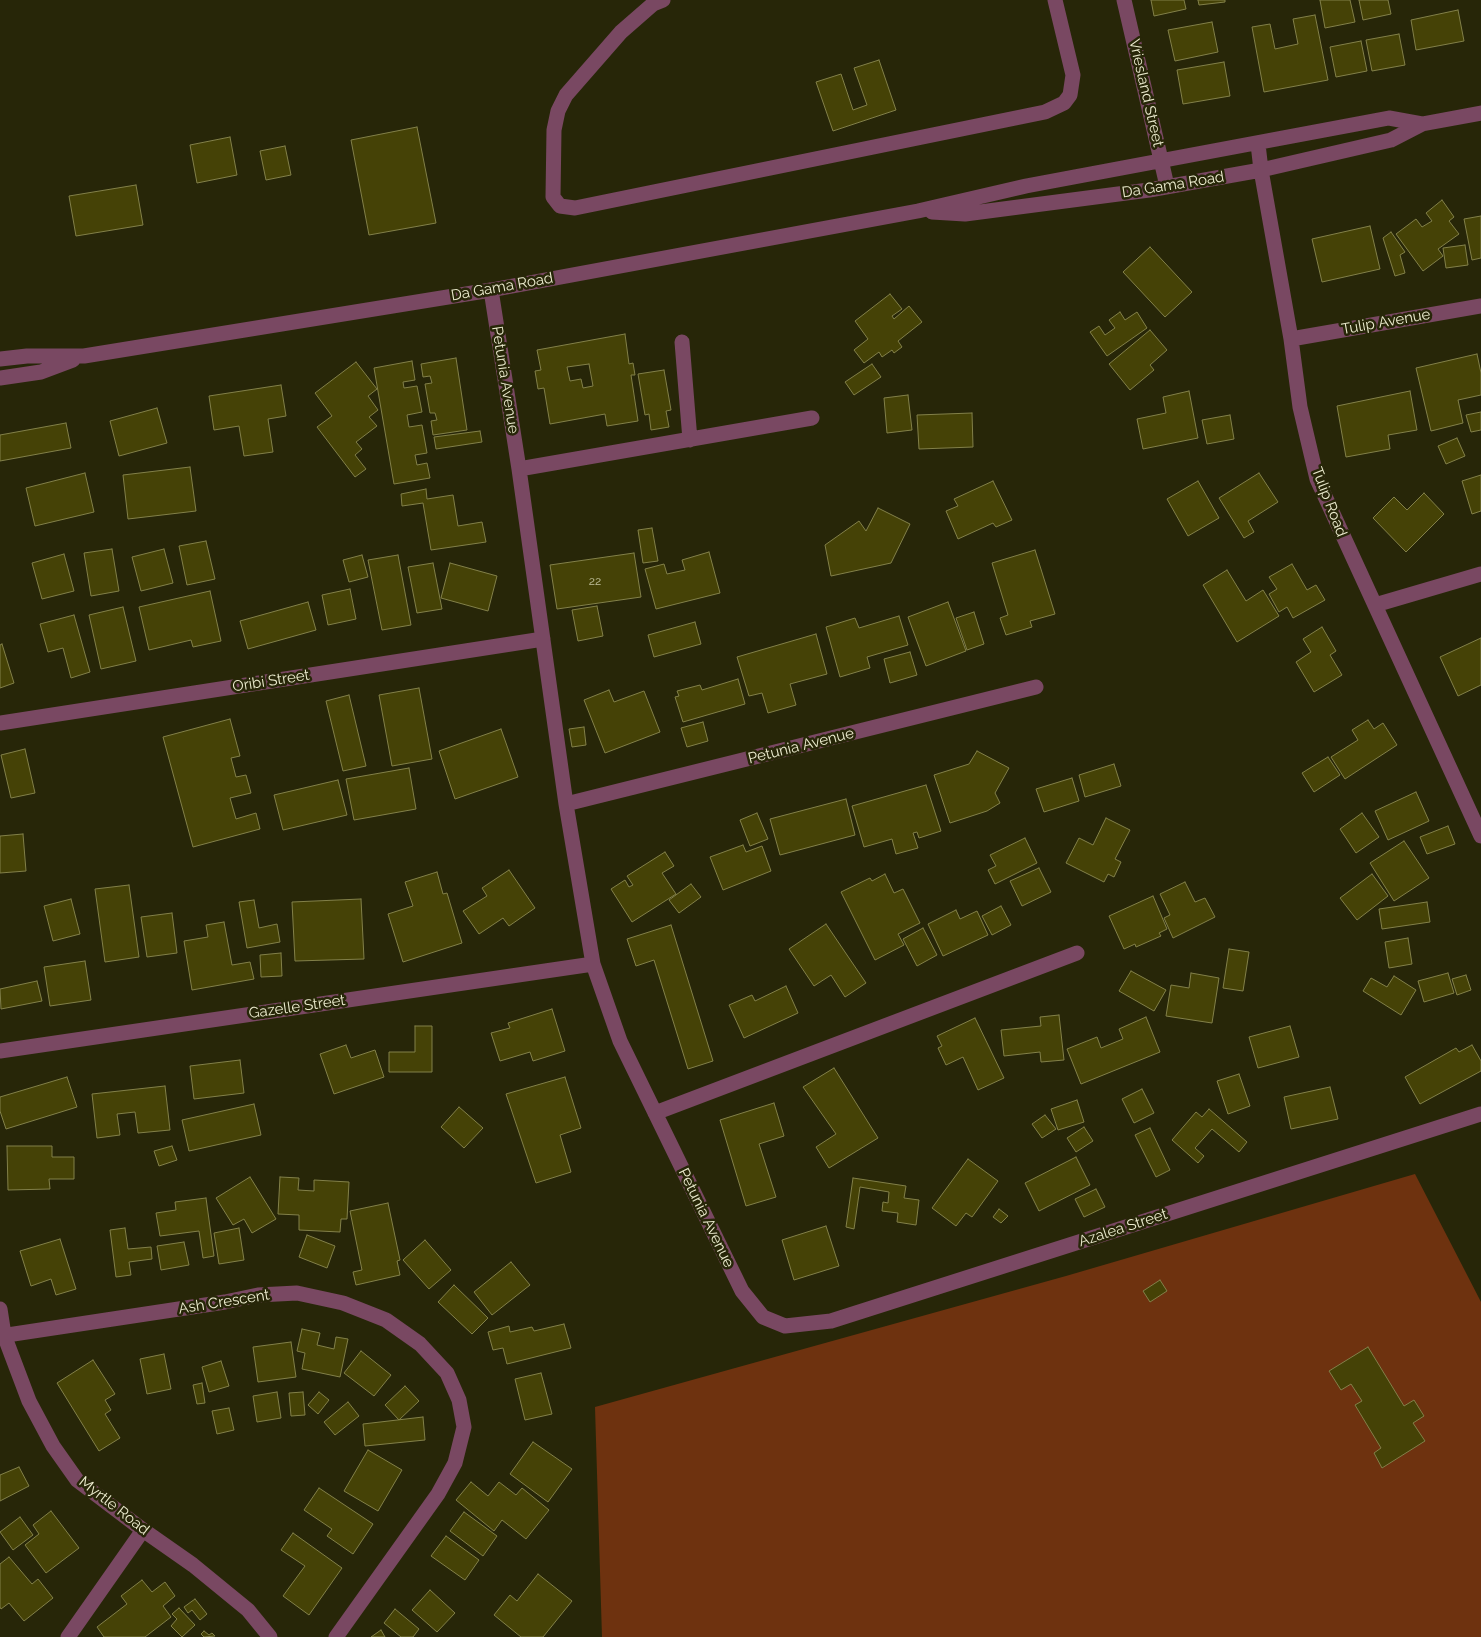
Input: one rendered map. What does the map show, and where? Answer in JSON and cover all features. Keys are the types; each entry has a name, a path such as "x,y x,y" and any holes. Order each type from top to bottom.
{"street":[{"path":"662,0 653,4 620,32 566,95 562,103 554,130 553,162 553,197 560,206 575,208 1045,112 1064,103 1070,95 1073,75 1055,0"},
{"name":"Vriesland Street","path":"1124,0 1167,186"},
{"name":"Da Gama Road","path":"918,210 964,214 1167,186 1261,170 1391,140 1422,124 1481,113"},
{"name":"Da Gama Road","path":"0,359 27,356 84,356 491,290 918,210 1018,188 1390,118 1422,124"},
{"name":"Tulip Road","path":"1258,144 1261,170 1292,338 1300,407 1317,479 1481,836"},
{"name":"Petunia Avenue","path":"491,290 519,469 566,804 593,964 620,1041 742,1291 763,1318"},
{"name":"Tulip Avenue","path":"1292,338 1481,306"},
{"path":"682,342 690,440"},
{"name":"Da Gama Road","path":"0,378 41,372 84,356"},
{"path":"519,469 812,418"},
{"path":"1375,604 1481,574"},
{"name":"Oribi Street","path":"0,723 542,639"},
{"name":"Petunia Avenue","path":"566,804 1036,688"},
{"path":"655,1113 1077,953"},
{"name":"Gazelle Street","path":"0,1051 593,964"},
{"name":"Azalea Street","path":"763,1318 786,1326 831,1321 1481,1114"},
{"name":"Ash Crescent","path":"2,1336 226,1302 258,1294 297,1293 343,1303 386,1320 420,1344 447,1373 459,1400 464,1427 455,1463 438,1494 336,1637"},
{"name":"Myrtle Road","path":"0,1309 2,1336 28,1401 53,1446 77,1480 193,1565 248,1610 270,1637"},
{"path":"68,1637 143,1530"}],"shaded area":[{"path":"1415,1174 1481,1302 1481,1637 602,1637 595,1407 1066,1276"}],"building":[{"path":"1151,0 1184,0 1186,9 1154,16"},
{"path":"1198,0 1225,0 1225,2 1199,5"},
{"path":"1320,0 1350,0 1355,22 1325,28"},
{"path":"1359,0 1388,0 1391,14 1363,20"},
{"path":"1458,10 1464,41 1416,50 1411,20"},
{"path":"1315,15 1328,80 1264,92 1252,27 1270,24 1275,49 1298,44 1293,19"},
{"path":"1212,22 1218,52 1175,61 1168,30"},
{"path":"1399,34 1405,65 1372,71 1366,40"},
{"path":"1361,41 1367,71 1336,77 1330,47"},
{"path":"879,60 896,110 833,131 816,82 841,74 853,110 867,105 854,68"},
{"path":"1224,62 1230,96 1183,104 1177,70"},
{"path":"417,127 436,223 369,235 351,140"},
{"path":"230,137 237,175 197,183 190,145"},
{"path":"285,146 291,175 266,180 260,151"},
{"path":"136,185 143,225 76,236 69,196"},
{"path":"1442,200 1454,217 1449,221 1459,234 1438,249 1443,256 1423,271 1396,234 1416,219 1422,227 1432,221 1426,213"},
{"path":"1481,216 1481,258 1472,260 1464,219"},
{"path":"1370,226 1380,269 1322,282 1312,239"},
{"path":"1391,232 1405,252 1400,255 1405,273 1395,276 1383,238"},
{"path":"1465,245 1468,265 1446,268 1443,248"},
{"path":"1150,247 1192,292 1165,317 1123,272"},
{"path":"890,294 902,309 892,316 894,319 909,306 922,322 898,341 902,347 894,353 892,350 882,357 879,352 864,363 854,350 868,339 855,321"},
{"path":"1120,312 1125,320 1137,312 1147,328 1107,356 1090,332 1099,326 1105,335 1115,328 1109,320"},
{"path":"1150,330 1167,350 1150,365 1154,370 1130,390 1109,364"},
{"path":"625,334 629,364 633,363 635,375 631,375 638,421 607,426 605,414 550,424 544,388 538,389 535,371 541,370 537,350","holes":["589,364 593,386 583,388 581,379 570,381 567,367"]},
{"path":"1477,354 1481,373 1481,395 1458,400 1463,423 1431,431 1416,368"},
{"path":"456,358 467,430 433,435 431,421 437,420 435,413 430,413 425,384 432,383 430,376 423,377 421,364"},
{"path":"412,361 415,380 403,382 404,388 417,386 422,412 407,415 409,427 422,425 427,453 415,455 417,465 427,463 430,478 394,484 374,368"},
{"path":"356,362 377,389 368,396 378,410 369,417 377,426 356,442 362,449 355,455 366,469 355,477 317,427 332,416 315,393"},
{"path":"872,364 881,377 854,395 845,382"},
{"path":"664,370 671,410 666,411 669,427 651,430 649,414 645,415 638,374"},
{"path":"281,385 286,416 268,419 273,452 244,456 239,426 214,430 209,396"},
{"path":"1189,391 1198,438 1143,449 1137,419 1166,413 1163,397"},
{"path":"1410,391 1417,430 1388,435 1390,449 1346,457 1337,406"},
{"path":"908,395 912,430 887,433 884,398"},
{"path":"157,408 167,443 119,456 110,421"},
{"path":"1481,412 1481,430 1471,432 1466,415"},
{"path":"972,413 973,447 919,449 917,415"},
{"path":"1230,415 1234,439 1207,444 1202,420"},
{"path":"66,423 71,448 0,461 0,435"},
{"path":"480,431 482,442 436,449 434,437"},
{"path":"1457,438 1465,456 1446,464 1438,446"},
{"path":"190,467 196,511 128,519 123,475"},
{"path":"85,473 94,512 35,526 26,488"},
{"path":"1259,473 1278,502 1248,521 1254,532 1244,538 1219,498"},
{"path":"1481,475 1481,511 1472,514 1462,481"},
{"path":"993,481 1012,520 996,527 993,523 958,539 946,511 958,506 954,499"},
{"path":"1198,481 1219,518 1188,536 1167,499"},
{"path":"426,489 427,499 453,495 458,526 482,522 486,542 431,550 423,503 402,506 401,494"},
{"path":"1424,493 1444,514 1406,552 1373,518 1394,497 1407,510"},
{"path":"878,508 910,524 891,563 831,576 825,545 859,521 866,531"},
{"path":"652,528 658,561 643,563 638,530"},
{"path":"206,541 215,579 187,585 179,546"},
{"path":"112,549 119,591 91,596 84,553"},
{"path":"164,549 173,583 141,591 132,557"},
{"path":"1035,550 1055,614 1030,621 1032,627 1006,635 1000,618 1008,615 992,563"},
{"path":"709,552 720,593 656,609 645,569 664,564 667,574 685,570 682,560"},
{"path":"634,553 641,597 557,609 550,565"},
{"path":"64,554 74,591 42,599 32,563"},
{"path":"362,555 368,577 349,582 343,560"},
{"path":"398,555 411,625 382,630 368,560"},
{"path":"433,563 442,609 417,613 408,567"},
{"path":"450,563 497,576 488,611 441,598"},
{"path":"1292,564 1307,590 1316,585 1325,600 1293,618 1287,607 1279,612 1269,594 1277,589 1269,577"},
{"path":"1227,570 1246,601 1263,590 1279,616 1237,642 1203,585"},
{"path":"350,589 356,619 328,625 322,595"},
{"path":"210,591 221,641 193,647 191,640 149,650 139,607"},
{"path":"308,602 316,630 248,649 240,621"},
{"path":"948,602 966,651 926,666 908,617"},
{"path":"597,606 603,636 578,641 572,610"},
{"path":"123,607 136,661 101,669 89,615"},
{"path":"974,612 984,644 967,650 956,618"},
{"path":"74,615 90,672 71,678 63,648 48,652 40,624"},
{"path":"899,616 908,645 867,657 870,668 840,677 826,627 855,618 859,628"},
{"path":"695,622 701,644 654,657 648,635"},
{"path":"1322,627 1336,651 1330,655 1342,675 1314,692 1296,662 1311,652 1303,639"},
{"path":"816,634 827,674 790,684 796,705 768,713 762,693 749,696 737,657"},
{"path":"1481,638 1481,685 1458,696 1440,657"},
{"path":"2,644 14,683 0,688 0,645"},
{"path":"910,652 917,675 890,683 884,659"},
{"path":"738,679 745,704 683,722 675,697 679,696 677,691 700,685 702,690"},
{"path":"419,688 432,759 392,766 379,695"},
{"path":"609,690 614,702 644,691 660,732 605,753 584,700"},
{"path":"349,695 366,766 343,771 326,701"},
{"path":"230,719 240,756 231,758 236,777 246,775 251,793 230,798 236,819 256,813 260,829 193,847 163,737"},
{"path":"1368,720 1374,729 1383,723 1397,745 1345,779 1331,757 1358,740 1352,730"},
{"path":"703,722 708,741 687,747 681,728"},
{"path":"584,727 586,745 572,747 569,729"},
{"path":"501,729 518,777 455,799 439,751"},
{"path":"25,749 35,793 11,798 1,755"},
{"path":"977,751 1009,768 995,793 1000,803 987,811 950,823 934,775 969,764"},
{"path":"1328,757 1340,775 1314,792 1302,773"},
{"path":"1114,764 1121,786 1085,797 1079,775"},
{"path":"409,768 416,809 354,820 346,779"},
{"path":"1072,778 1079,801 1044,812 1036,789"},
{"path":"338,780 347,815 283,830 274,795"},
{"path":"926,785 941,831 919,838 917,832 913,833 918,848 896,854 892,839 864,847 852,806"},
{"path":"1416,792 1429,821 1388,840 1375,811"},
{"path":"846,799 855,835 780,855 770,819"},
{"path":"757,813 768,839 750,846 740,820"},
{"path":"1362,813 1379,837 1356,853 1340,829"},
{"path":"1106,818 1130,830 1115,859 1121,862 1114,877 1108,874 1104,882 1066,863 1079,838 1093,845"},
{"path":"1448,826 1455,844 1427,854 1420,837"},
{"path":"23,834 26,871 0,873 0,836"},
{"path":"1025,838 1037,863 995,884 988,870 996,866 990,855"},
{"path":"1404,841 1429,878 1394,901 1370,863"},
{"path":"743,845 746,852 762,846 771,871 723,890 710,857"},
{"path":"665,852 674,866 662,873 676,894 632,922 611,889 625,880 629,887 633,885 627,876"},
{"path":"1039,868 1051,892 1022,906 1010,881"},
{"path":"509,870 535,908 509,926 503,918 479,934 463,911 487,896 482,888"},
{"path":"437,872 443,894 447,893 462,943 403,962 388,914 413,906 405,882"},
{"path":"885,874 894,893 903,889 920,923 898,934 904,945 875,960 841,892 870,878 872,881"},
{"path":"1372,874 1388,896 1357,920 1340,898"},
{"path":"1185,882 1195,902 1205,898 1215,917 1173,938 1164,918 1170,915 1160,894"},
{"path":"691,884 701,897 679,913 669,900"},
{"path":"129,885 139,957 105,962 95,889"},
{"path":"1153,896 1167,929 1159,933 1161,936 1136,947 1135,944 1124,949 1109,916"},
{"path":"71,899 80,934 53,941 44,906"},
{"path":"361,899 364,959 295,961 292,902"},
{"path":"254,900 259,928 277,924 280,942 247,948 239,902"},
{"path":"1427,902 1430,922 1382,929 1379,909"},
{"path":"1001,906 1011,925 992,935 982,916"},
{"path":"956,910 960,919 977,911 988,935 943,956 928,924"},
{"path":"172,913 177,953 147,957 141,917"},
{"path":"224,922 232,965 250,962 254,979 192,990 184,941 208,937 206,925"},
{"path":"826,924 866,983 845,997 831,975 814,986 789,949"},
{"path":"671,925 713,1061 688,1069 654,960 636,966 627,939"},
{"path":"923,928 937,955 917,966 903,939"},
{"path":"1408,938 1412,964 1389,968 1385,942"},
{"path":"1229,949 1249,952 1243,991 1223,988"},
{"path":"281,953 282,976 261,977 260,955"},
{"path":"85,961 91,1000 50,1006 44,967"},
{"path":"1131,971 1166,990 1154,1011 1119,991"},
{"path":"1191,973 1219,978 1212,1023 1166,1016 1171,985 1189,988"},
{"path":"1448,973 1454,993 1424,1002 1418,981"},
{"path":"1466,975 1471,990 1457,995 1452,979"},
{"path":"1394,976 1416,990 1401,1015 1363,991 1371,978 1387,987"},
{"path":"37,981 42,1001 1,1009 0,989"},
{"path":"786,986 798,1013 744,1038 729,1005 752,995 755,1001"},
{"path":"552,1009 565,1051 533,1061 530,1052 500,1061 491,1033 510,1028 508,1023"},
{"path":"1059,1015 1064,1060 1041,1062 1040,1052 1004,1056 1001,1030 1041,1026 1040,1017"},
{"path":"1146,1017 1160,1052 1081,1084 1067,1049 1097,1037 1101,1048 1123,1039 1119,1029"},
{"path":"975,1018 1004,1078 978,1090 963,1057 946,1065 938,1048 942,1046 937,1036"},
{"path":"415,1026 432,1026 432,1072 389,1072 389,1052 415,1052"},
{"path":"1290,1026 1299,1057 1258,1068 1249,1037"},
{"path":"346,1045 351,1058 375,1050 384,1077 334,1094 320,1054"},
{"path":"1472,1045 1481,1061 1481,1071 1420,1104 1405,1077 1456,1048 1459,1052"},
{"path":"240,1060 244,1093 194,1099 190,1066"},
{"path":"834,1068 878,1138 829,1168 816,1147 836,1134 803,1087"},
{"path":"1239,1074 1250,1106 1228,1114 1217,1081"},
{"path":"67,1077 77,1107 6,1129 0,1111 0,1097"},
{"path":"565,1077 581,1128 560,1135 571,1172 536,1183 506,1094"},
{"path":"165,1086 170,1130 138,1133 135,1112 117,1114 120,1135 97,1138 92,1094"},
{"path":"1330,1087 1338,1119 1291,1129 1284,1097"},
{"path":"1142,1089 1154,1113 1134,1123 1122,1099"},
{"path":"1077,1100 1084,1122 1058,1130 1051,1109"},
{"path":"774,1103 784,1136 759,1144 776,1197 746,1206 720,1120"},
{"path":"254,1104 261,1135 189,1151 182,1120"},
{"path":"459,1107 483,1128 464,1148 441,1127"},
{"path":"1209,1109 1247,1142 1239,1152 1212,1129 1195,1148 1204,1156 1198,1163 1172,1140 1196,1112 1202,1117"},
{"path":"1045,1115 1056,1129 1042,1138 1032,1124"},
{"path":"1084,1127 1093,1141 1076,1152 1067,1138"},
{"path":"1150,1128 1170,1170 1156,1177 1135,1135"},
{"path":"7,1146 52,1146 52,1157 74,1157 74,1179 49,1179 50,1189 8,1190"},
{"path":"172,1146 177,1160 159,1166 154,1151"},
{"path":"1076,1157 1090,1185 1039,1211 1025,1183"},
{"path":"968,1159 998,1181 972,1217 966,1213 956,1226 932,1208"},
{"path":"250,1177 276,1219 252,1233 244,1219 233,1225 216,1198"},
{"path":"280,1177 299,1178 298,1190 314,1191 314,1180 349,1182 347,1219 341,1219 340,1232 299,1230 299,1215 278,1214"},
{"path":"853,1178 906,1186 904,1198 919,1200 916,1225 897,1222 898,1213 882,1211 883,1202 888,1203 889,1192 860,1187 854,1229 846,1227"},
{"path":"1096,1189 1105,1207 1084,1217 1075,1199"},
{"path":"206,1198 214,1256 203,1258 199,1231 160,1236 156,1213 176,1210 175,1202"},
{"path":"388,1203 400,1260 397,1261 400,1275 356,1285 353,1272 362,1270 350,1211"},
{"path":"999,1209 1008,1216 1001,1223 993,1217"},
{"path":"826,1226 839,1266 794,1280 782,1240"},
{"path":"125,1228 128,1249 151,1247 152,1259 129,1262 131,1275 116,1277 110,1230"},
{"path":"239,1228 244,1260 219,1264 214,1233"},
{"path":"307,1235 335,1246 327,1268 299,1257"},
{"path":"60,1239 76,1289 56,1295 51,1279 31,1286 20,1251"},
{"path":"425,1240 451,1270 429,1289 403,1260"},
{"path":"184,1242 189,1265 161,1270 157,1246"},
{"path":"511,1262 530,1285 492,1315 474,1292"},
{"path":"1160,1280 1167,1291 1150,1302 1143,1291"},
{"path":"454,1285 488,1318 472,1334 438,1302"},
{"path":"564,1324 571,1348 507,1364 503,1348 493,1350 488,1332 509,1326 510,1332 532,1327 534,1331"},
{"path":"302,1329 320,1333 317,1345 334,1349 336,1337 348,1339 340,1377 302,1369 305,1353 297,1351"},
{"path":"291,1342 296,1377 258,1382 253,1347"},
{"path":"1368,1347 1404,1406 1414,1400 1424,1416 1413,1423 1425,1441 1382,1468 1374,1453 1381,1448 1355,1405 1362,1401 1351,1384 1341,1390 1329,1371"},
{"path":"361,1351 391,1375 374,1396 344,1373"},
{"path":"164,1354 171,1389 147,1394 140,1359"},
{"path":"93,1360 115,1394 105,1400 111,1410 105,1414 120,1438 99,1451 57,1383"},
{"path":"221,1361 229,1386 209,1392 202,1367"},
{"path":"541,1373 552,1414 525,1420 515,1379"},
{"path":"202,1383 205,1403 197,1404 193,1385"},
{"path":"405,1386 419,1401 399,1420 385,1405"},
{"path":"277,1392 281,1418 257,1422 253,1396"},
{"path":"303,1392 305,1415 291,1416 289,1393"},
{"path":"319,1392 329,1400 318,1414 308,1405"},
{"path":"348,1402 359,1416 335,1435 324,1422"},
{"path":"229,1408 234,1430 217,1434 212,1411"},
{"path":"423,1417 425,1440 365,1446 363,1424"},
{"path":"533,1442 572,1469 548,1502 510,1474"},
{"path":"368,1450 402,1470 378,1511 344,1491"},
{"path":"19,1467 29,1486 0,1501 0,1475"},
{"path":"471,1482 488,1496 499,1482 516,1495 522,1488 549,1510 526,1539 502,1520 494,1531 456,1500"},
{"path":"319,1488 373,1524 353,1554 327,1536 332,1529 304,1510"},
{"path":"51,1511 79,1548 46,1573 25,1545 39,1534 33,1525"},
{"path":"464,1512 497,1536 483,1556 450,1531"},
{"path":"20,1517 33,1535 13,1550 0,1532"},
{"path":"293,1533 342,1568 309,1615 283,1596 305,1566 281,1550"},
{"path":"446,1536 479,1560 465,1580 431,1556"},
{"path":"9,1557 32,1584 38,1579 53,1598 24,1621 9,1603 1,1609 0,1607 0,1564"},
{"path":"538,1574 572,1601 543,1637 521,1637 494,1615 510,1595 517,1601"},
{"path":"142,1580 152,1592 165,1582 175,1596 163,1606 171,1617 145,1637 104,1637 97,1627 127,1604 121,1596"},
{"path":"430,1590 455,1613 437,1632 412,1610"},
{"path":"195,1599 207,1614 200,1620 192,1610 188,1613 184,1607"},
{"path":"179,1608 195,1625 182,1637 171,1626 177,1619 172,1614"},
{"path":"395,1609 419,1629 413,1637 401,1637 384,1623"},
{"path":"381,1630 385,1637 371,1637"},
{"path":"204,1631 209,1635 212,1633 215,1636 204,1637 201,1634"}]}
